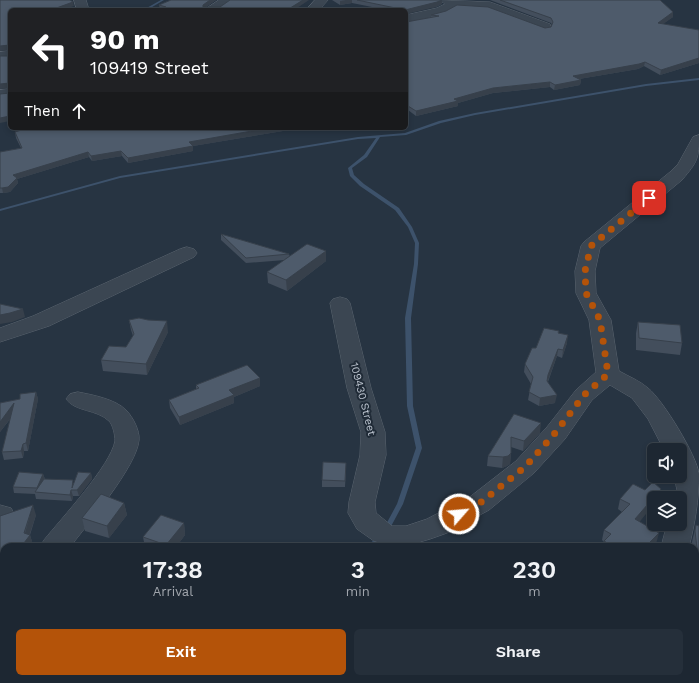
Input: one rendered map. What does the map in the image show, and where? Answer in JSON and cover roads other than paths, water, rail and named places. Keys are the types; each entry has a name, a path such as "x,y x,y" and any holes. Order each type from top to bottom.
{"street":[{"path":"214,8 228,0"},
{"path":"314,8 322,0"},
{"path":"408,19 440,11 450,2 485,4 545,27"},
{"path":"673,443 658,416 640,393 608,374 600,320 586,293 585,271 591,246 676,176 685,166 699,140"},
{"path":"0,335 41,321 187,253"},
{"name":"109430 Street","path":"340,303 358,388 373,432 373,455 368,482 362,502 362,513 367,522 384,534 391,536 406,536 437,526 480,503 525,467 556,432 584,395 608,374"},
{"path":"57,543 102,486 122,455 127,442 124,427 117,416 100,407 78,399"},
{"path":"676,543 690,490 687,478"}],"waterway":[{"path":"149,8 163,0"},
{"path":"0,210 120,177 358,138 406,134 440,122 475,114 646,85 699,79"},
{"path":"378,137 366,156 350,168 352,175 362,185 397,209 410,227 417,243 416,264 408,318 410,406 419,448 400,504 386,530"},
{"path":"375,543 382,537"}]}
